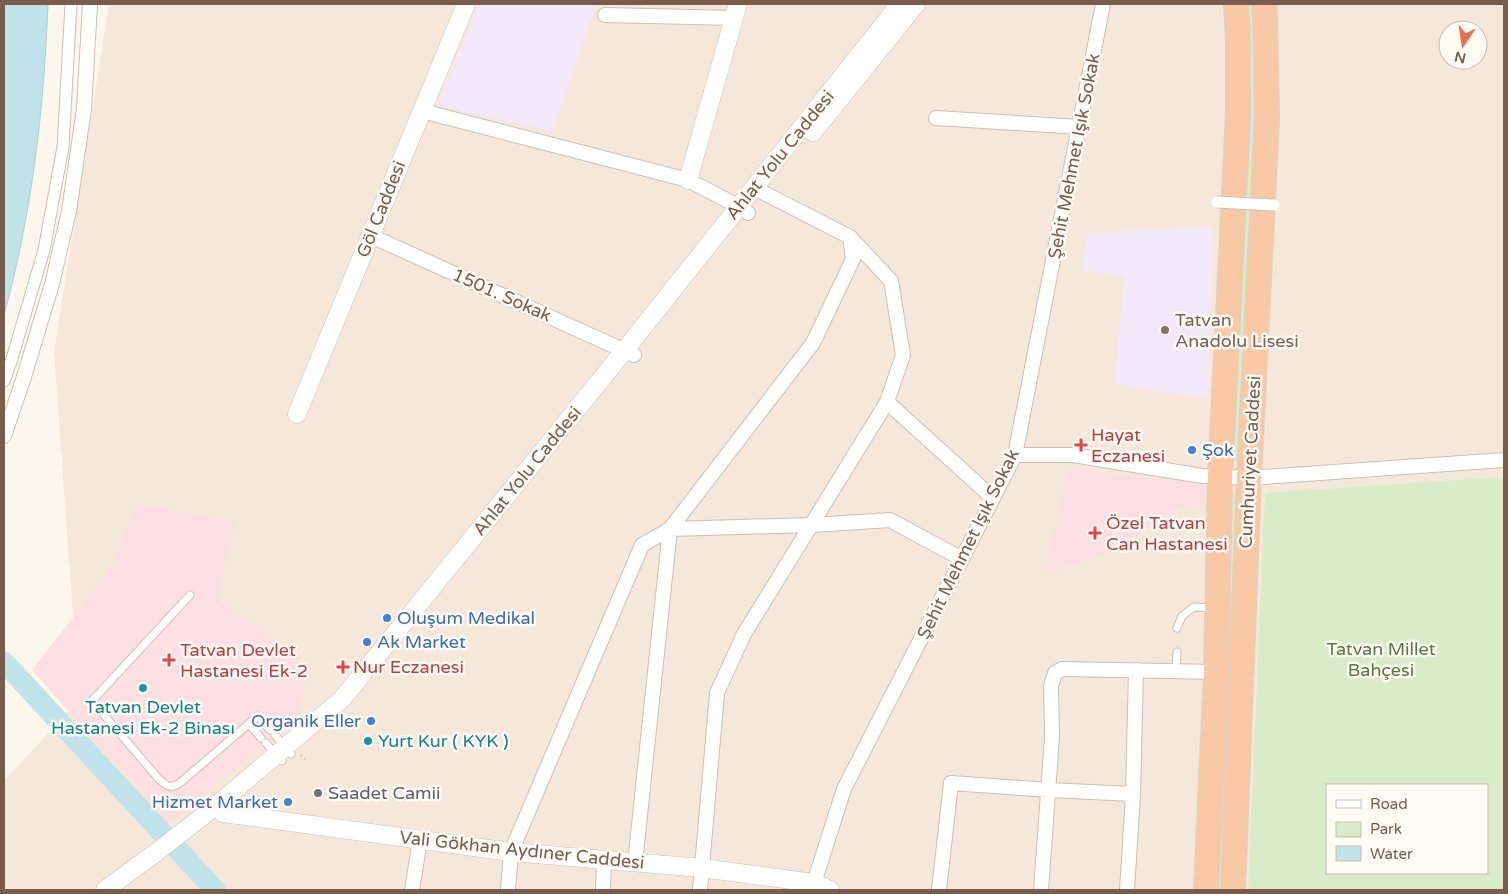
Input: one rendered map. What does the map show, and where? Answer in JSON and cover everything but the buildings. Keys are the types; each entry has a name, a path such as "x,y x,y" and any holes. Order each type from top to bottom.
{"highway":[{"name":"Cumhuriyet Caddesi","path":"1206,890 1216,672 1220,477 1238,115 1236,4"},
{"name":"Cumhuriyet Caddesi","path":"1233,890 1249,478 1267,119 1264,4"}],"street":[{"path":"4,382 44,250 63,147 71,4"},
{"path":"4,436 52,284 69,211 84,109 90,4"},
{"name":"Göl Caddesi","path":"297,414 466,4"},
{"name":"Ahlat Yolu Caddesi","path":"126,890 163,855 220,809 282,748 342,699 495,519 629,353 759,190 900,4"},
{"name":"Ahlat Yolu Caddesi","path":"759,190 916,4"},
{"name":"Şehit Mehmet Işık Sokak","path":"814,886 844,789 1015,455 1103,4"},
{"path":"605,14 736,11 688,180"},
{"path":"422,111 688,180 743,210"},
{"path":"936,118 1080,127"},
{"path":"700,890 717,692 744,634 887,402 903,356 891,281 850,237 759,190"},
{"path":"1217,202 1274,205"},
{"name":"1501. Sokak","path":"370,236 629,353"},
{"path":"508,890 511,852 642,545 670,529 813,343 853,259 850,237"},
{"path":"887,402 993,498"},
{"path":"1015,455 1073,455 1202,476 1249,478 1504,460"},
{"path":"670,529 812,525 890,520 962,558"},
{"path":"635,863 670,529"},
{"path":"1041,890 1052,737 1051,686 1055,673 1062,669 1216,672"},
{"path":"1127,890 1133,794 1136,670"},
{"path":"939,890 951,783 1133,794"},
{"name":"Vali Gökhan Aydıner Caddesi","path":"220,809 511,852 702,868 830,890"},
{"path":"412,890 420,840"},
{"name":"Ahlat Yolu Caddesi","path":"106,890 163,855"},
{"path":"603,890 604,860"}],"lane":[{"path":"190,595 92,701 158,778 170,787 174,787 181,782 258,716 282,748"},
{"path":"1177,628 1182,616 1194,607 1217,608"},
{"path":"1176,671 1177,652"},
{"path":"249,724 282,748"}],"shaded area":[{"path":"109,4 1504,4 1504,890 4,890 4,781 79,700 54,352"},
{"path":"479,4 596,4 553,131 438,106"},
{"name":"Tatvan Anadolu Lisesi","path":"1213,227 1208,399 1115,384 1124,276 1082,270 1088,233"},
{"name":"Özel Tatvan Can Hastanesi","path":"1068,469 1206,484 1204,503 1188,506 1173,512 1102,555 1056,570 1045,571"},
{"name":"Tatvan Devlet Hastanesi Ek-2","path":"137,504 235,522 217,598 295,654 303,667 305,681 300,714 170,825 32,670 112,568"}],"green space":[{"path":"1246,4 1253,4 1257,92 1240,461 1234,461 1248,91"},
{"name":"Tatvan Millet Bahçesi","path":"1504,477 1504,890 1248,890 1265,493"},
{"path":"1231,492 1237,492 1221,890 1214,890"}],"water":[{"path":"4,4 48,4 40,122 35,161 22,238 4,315"}],"waterway":[{"path":"4,662 215,890"}],"place":[{"name":"Tatvan Anadolu Lisesi","path":"1165,330"},
{"name":"Hayat Eczanesi","path":"1081,445"},
{"name":"Şok","path":"1192,450"},
{"name":"Özel Tatvan Can Hastanesi","path":"1095,533"},
{"name":"Oluşum Medikal","path":"387,618"},
{"name":"Ak Market","path":"367,642"},
{"name":"Tatvan Devlet Hastanesi Ek-2","path":"169,660"},
{"name":"Nur Eczanesi","path":"343,667"},
{"name":"Tatvan Devlet Hastanesi Ek-2 Binası","path":"143,688"},
{"name":"Organik Eller","path":"371,721"},
{"name":"Yurt Kur ( KYK )","path":"368,741"},
{"name":"Saadet Camii","path":"318,793"},
{"name":"Hizmet Market","path":"288,802"}]}
